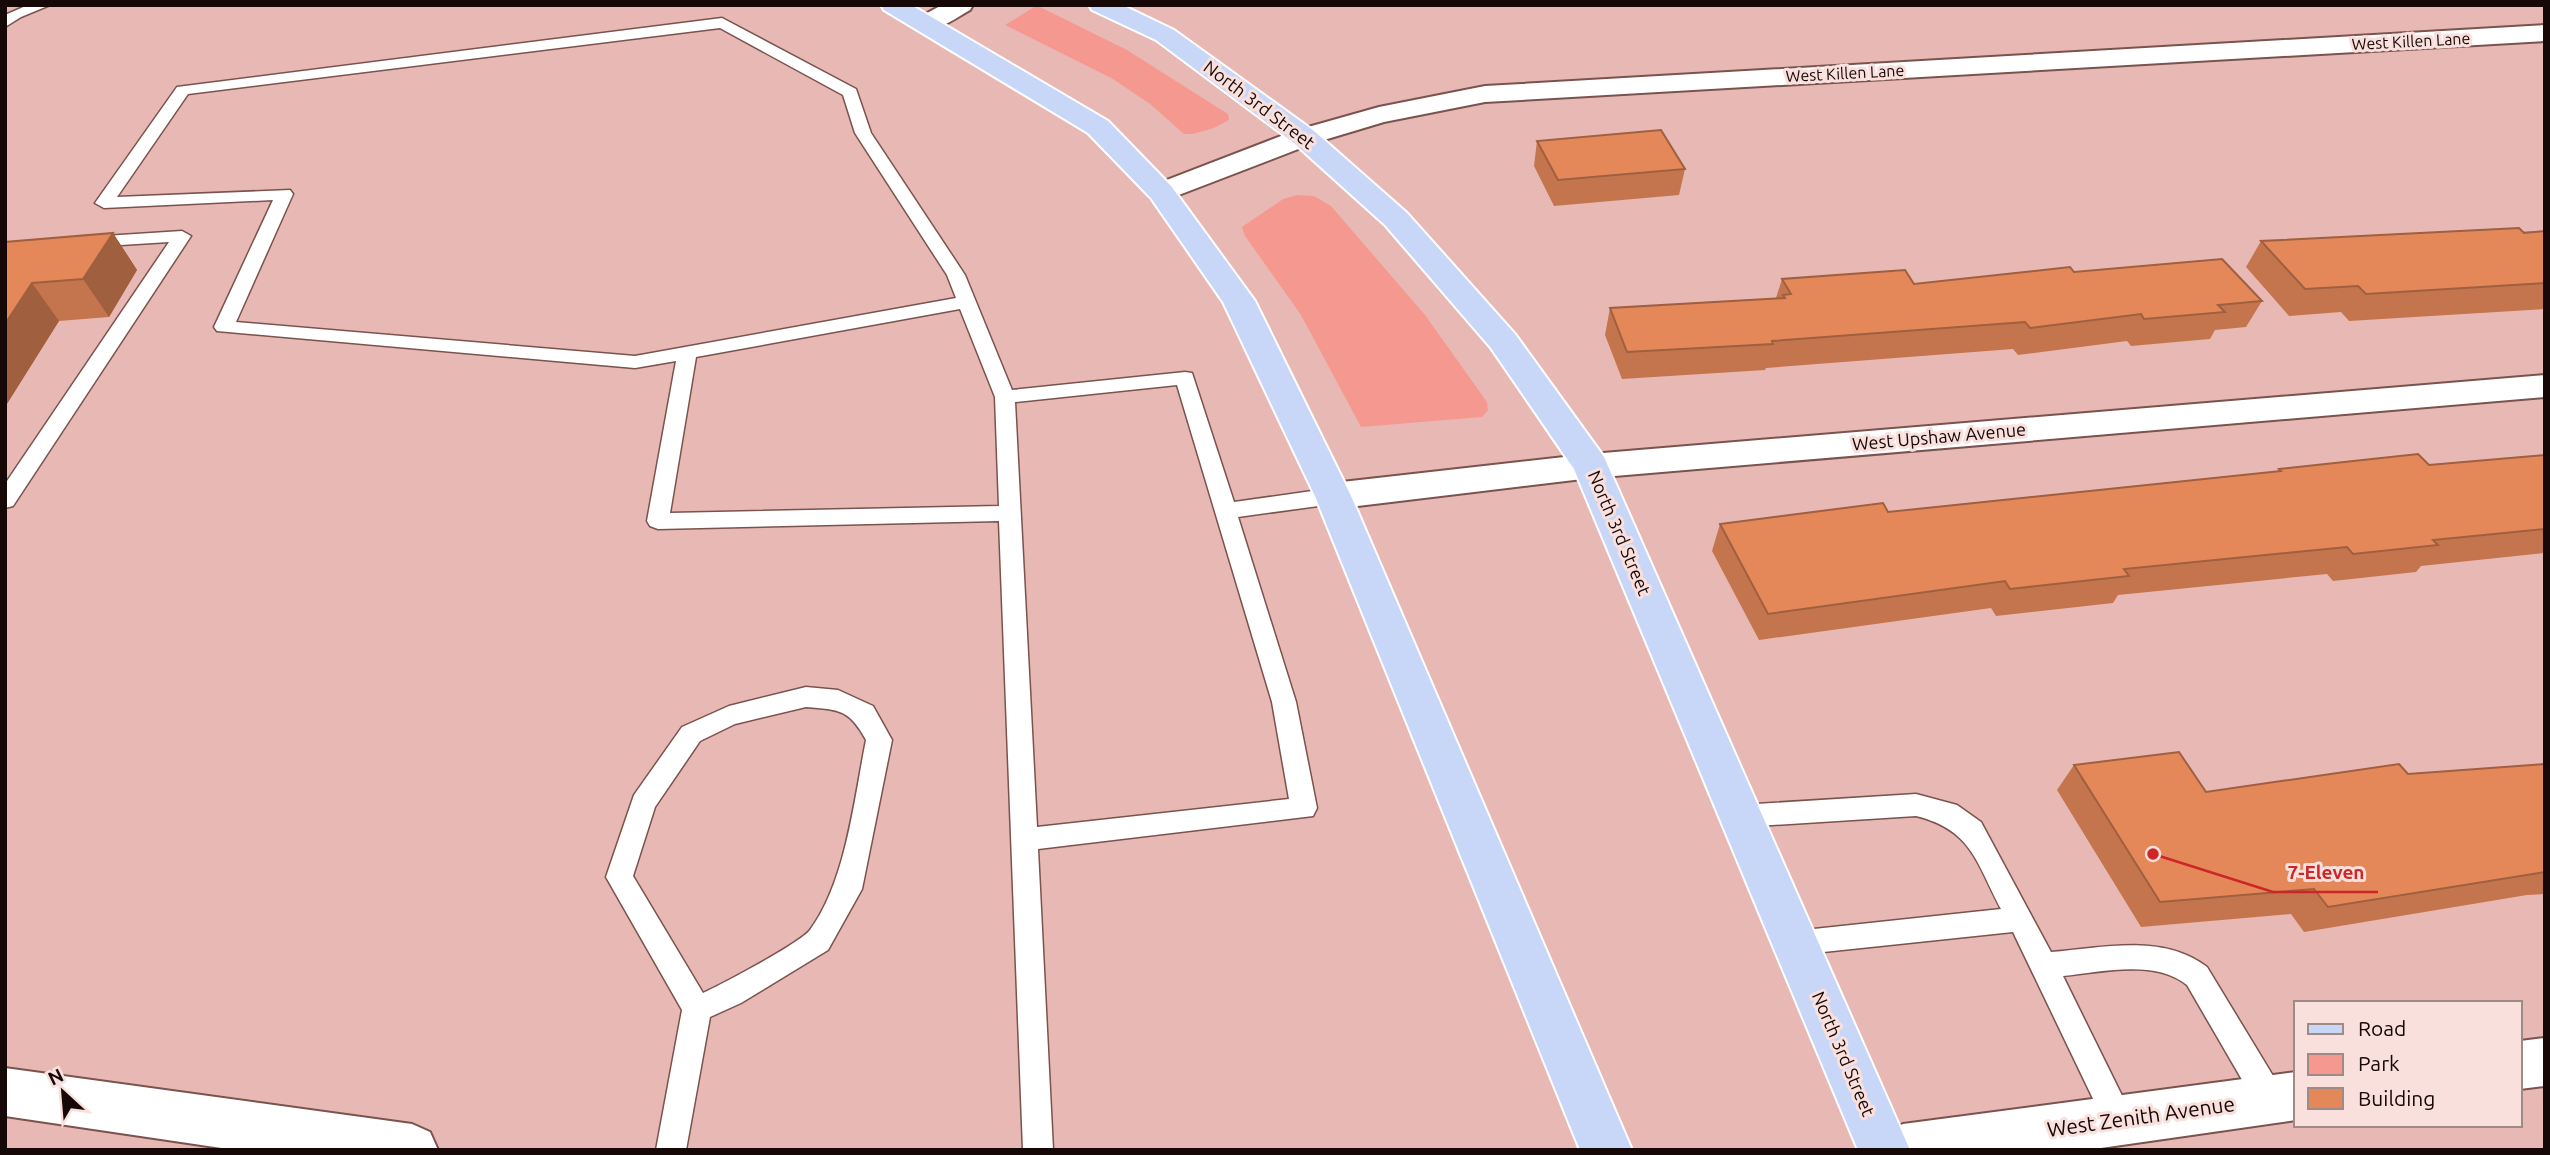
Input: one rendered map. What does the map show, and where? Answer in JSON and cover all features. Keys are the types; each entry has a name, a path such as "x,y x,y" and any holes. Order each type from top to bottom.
{"main road":[{"path":"893,5 1098,127 1161,192 1239,300 1333,496 1606,1150"},
{"name":"North 3rd Street","path":"1101,5 1165,35 1304,137 1396,219 1503,341 1591,466 1884,1150"}],"street":[{"path":"927,23 961,5"},
{"name":"West Killen Lane","path":"1161,192 1304,137 1379,115 1485,94 2545,33"},
{"name":"West Upshaw Avenue","path":"1333,496 1591,466 2545,386"},
{"path":"2522,1065 2545,1062"},
{"path":"5,1092 412,1150"},
{"name":"West Zenith Avenue","path":"1903,1150 2283,1097"}],"lane":[{"path":"5,23 16,14 43,5"},
{"path":"967,302 635,362 225,327 284,194 104,203 183,90 722,23 850,92 863,133 956,275 967,302 1005,397 1038,1150"},
{"path":"5,501 182,236 73,243"},
{"path":"687,352 658,521 1010,513"},
{"path":"1005,397 1185,379 1284,702 1304,808 1024,839"},
{"path":"1226,511 1333,496"},
{"path":"671,1150 697,1009 645,926 619,877 643,803 691,734 729,716 756,708 806,697 838,700 863,713 879,740 848,889 818,942 731,994 697,1009"},
{"path":"1740,816 1916,805 1948,813 1972,830 2021,919 2119,1120"},
{"path":"1795,943 2021,919"},
{"path":"2044,965 2130,959 2158,959 2178,963 2197,976 2283,1097"}],"green space":[{"path":"1034,7 1040,7 1127,50 1228,114 1229,120 1214,128 1184,134 1150,104 1113,79 1005,25"},
{"path":"1297,195 1314,196 1331,206 1425,315 1487,402 1488,410 1482,417 1361,427 1301,315 1245,236 1242,227 1283,199"}],"building":[{"path":"1661,130 1685,169 1558,180 1537,141"},
{"path":"2519,228 2524,233 2545,231 2545,283 2366,294 2358,286 2305,289 2261,241"},
{"path":"113,233 83,279 32,283 5,324 5,242"},
{"path":"2222,259 2262,301 2218,305 2225,312 2144,319 2141,314 2030,328 2025,322 1772,341 1773,344 1627,352 1610,308 1785,298 1783,295 1791,294 1782,279 1905,270 1914,284 2070,267 2074,272"},
{"path":"2418,454 2429,465 2545,455 2545,529 2433,540 2438,545 2353,554 2347,547 2124,569 2129,576 2010,589 2005,581 1768,614 1720,524 1883,503 1888,512"},
{"path":"2179,752 2206,792 2399,764 2408,774 2545,764 2545,872 2328,907 2314,889 2160,902 2074,765"}],"place":[{"name":"7-Eleven","path":"2153,854"}]}
